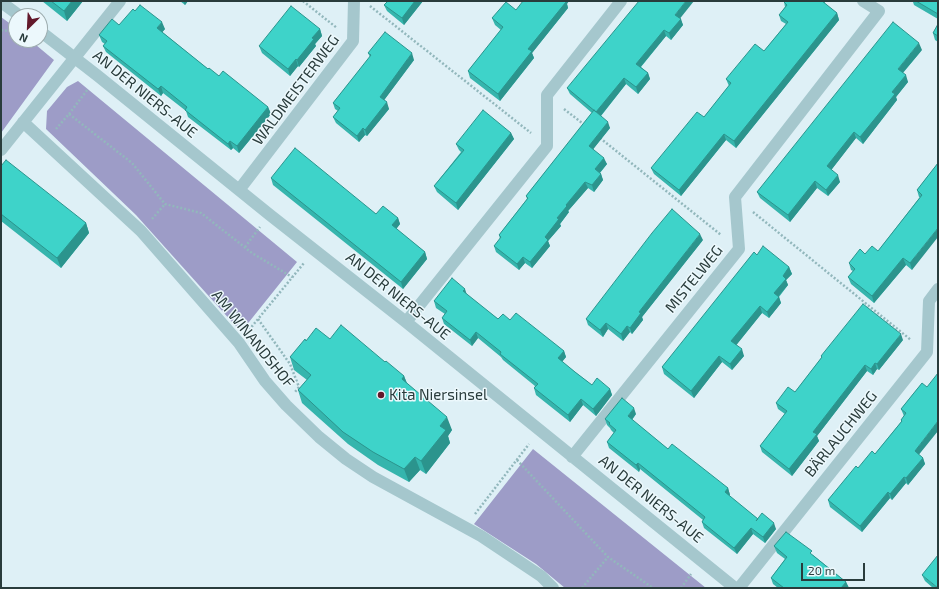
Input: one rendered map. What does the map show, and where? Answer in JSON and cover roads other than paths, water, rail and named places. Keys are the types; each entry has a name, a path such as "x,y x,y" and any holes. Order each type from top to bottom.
{"street":[{"path":"1,150 120,1"},
{"name":"WALDMEISTERWEG","path":"239,190 353,41 354,1"},
{"path":"406,322 547,146 547,95 621,1"},
{"name":"MISTELWEG","path":"572,457 739,249 734,197 879,11 863,1"},
{"path":"1,2 9,8"},
{"name":"AN DER NIERS-AUE","path":"48,37 406,322 735,588"},
{"name":"AM WINANDSHOF","path":"23,122 141,231 239,343 264,381 286,405 320,437 385,485 465,527 541,576 553,588"},
{"name":"BÄRLAUCHWEG","path":"739,588 927,352 929,301 938,289"}],"place":[{"name":"Kita Niersinsel","path":"381,395"}]}
